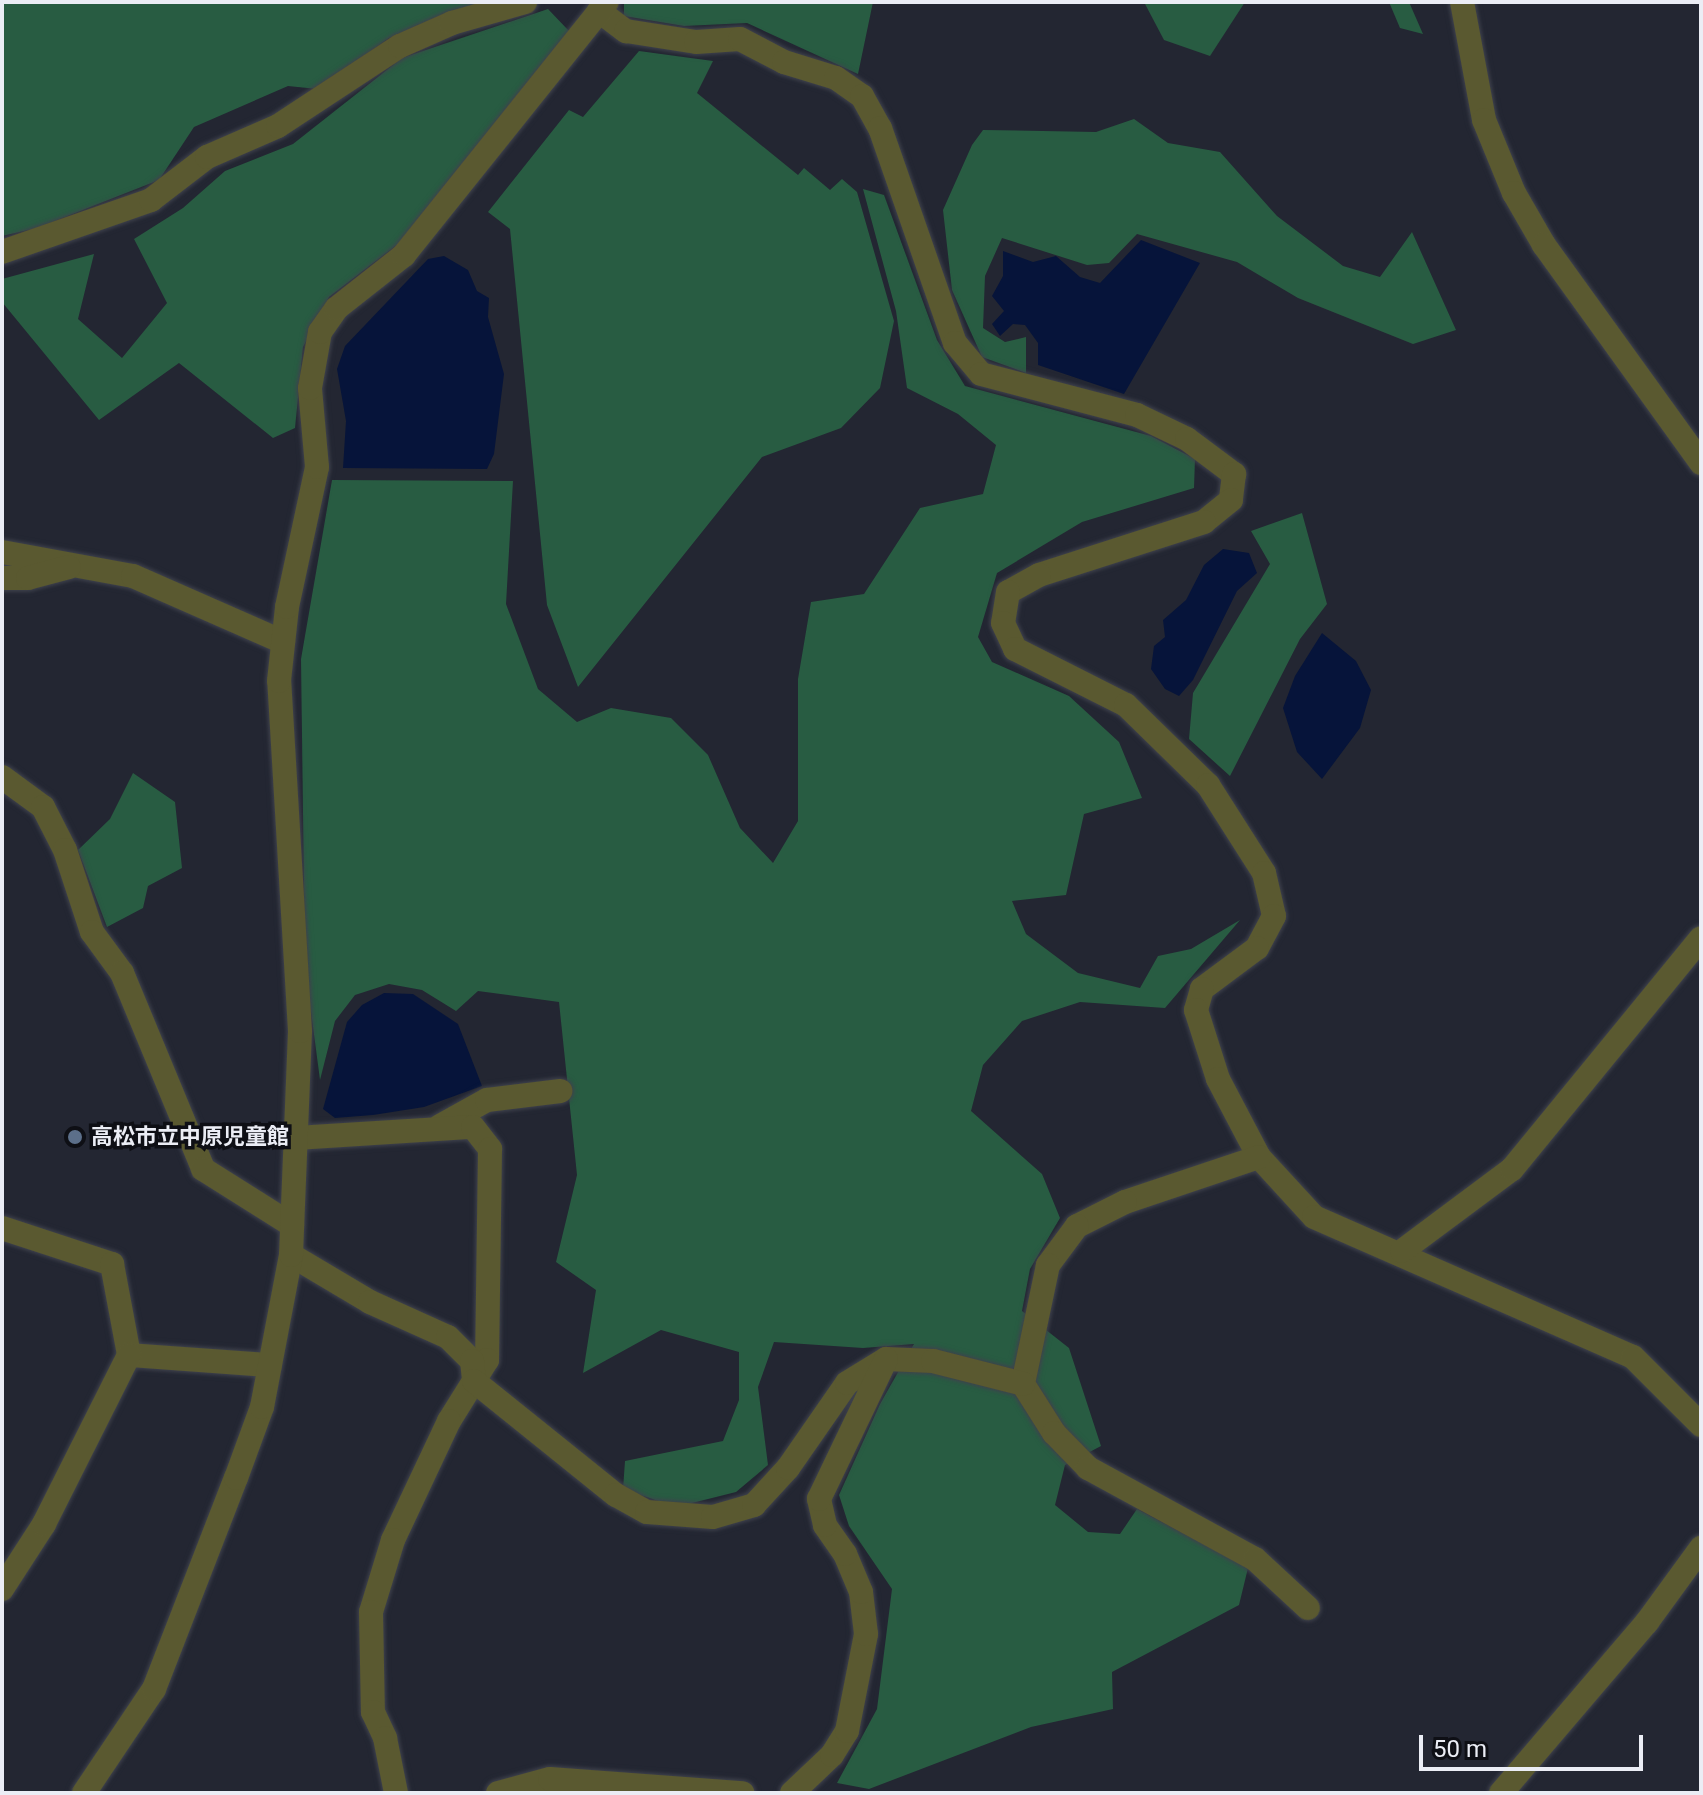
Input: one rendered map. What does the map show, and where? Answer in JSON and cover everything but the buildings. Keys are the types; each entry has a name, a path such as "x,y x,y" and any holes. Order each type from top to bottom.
{"street":[{"path":"2,252 151,200 207,157 278,126 400,46 452,23 525,2"},
{"path":"1462,2 1484,120 1514,193 1544,245 1701,463"},
{"path":"84,1793 154,1689 262,1407 291,1255 300,1031 284,809 279,681 283,642 317,467 310,388 320,332 337,308 404,255 603,6 626,31 696,42 740,39 784,62 836,78 862,96 880,128 955,343 981,374 1137,415 1187,439 1234,474 1231,500 1204,522 1039,575 1008,592 1003,623 1015,649 1126,705 1208,785 1264,873 1274,916 1257,948 1202,989 1196,1010 1218,1079 1259,1157 1314,1217 1402,1251 1633,1357 1701,1425"},
{"path":"2,552 133,576 283,642"},
{"path":"2,578 28,578 75,565"},
{"path":"2,777 43,807 65,850 92,932 122,973 203,1169 292,1225"},
{"path":"1402,1251 1512,1169 1701,938"},
{"path":"440,1126 487,1100 560,1091"},
{"path":"296,1138 440,1126 473,1127 490,1149 487,1360 449,1421 393,1540 371,1612 373,1712 385,1738 396,1793"},
{"path":"1023,1384 1048,1265 1077,1226 1125,1202 1259,1157"},
{"path":"2,1228 112,1264 129,1355 44,1524 2,1589"},
{"path":"291,1255 370,1302 448,1337 472,1361 474,1381 616,1495 647,1512 713,1517 754,1505 788,1468 847,1383 886,1359 933,1361 1023,1384 1054,1433 1088,1468 1255,1559 1308,1608"},
{"path":"129,1355 270,1365"},
{"path":"792,1793 832,1755 850,1717 866,1634 861,1592 845,1554 825,1525 819,1499 886,1359"},
{"path":"1501,1793 1647,1622 1701,1548"},
{"path":"498,1793 550,1779 742,1793"}],"green space":[{"path":"2,2 491,2 389,38 317,89 288,86 194,127 159,180 37,228 2,236"},
{"path":"624,2 873,2 858,74 747,23 684,26 624,16"},
{"path":"1144,2 1245,2 1210,56 1164,40"},
{"path":"1389,2 1409,2 1423,34 1400,28"},
{"path":"548,9 569,31 398,244 329,297 303,347 295,428 273,438 179,363 99,420 2,302 2,279 94,254 78,319 122,358 167,303 134,239 183,208 225,171 293,144 402,58"},
{"path":"639,51 713,61 697,93 798,175 804,168 830,190 842,179 857,192 894,321 880,388 841,428 762,457 578,687 547,605 510,229 488,212 569,110 583,117"},
{"path":"1134,119 1168,143 1220,152 1277,216 1343,266 1380,277 1412,232 1456,330 1413,344 1298,298 1237,262 1137,234 1109,263 1087,265 1002,238 985,276 983,328 1005,342 1026,337 1026,373 982,357 952,290 943,210 972,145 983,130 1096,132"},
{"path":"863,189 884,195 937,340 965,386 1151,436 1195,459 1194,488 1082,522 997,573 978,637 992,662 1069,696 1119,742 1142,798 1084,814 1066,895 1012,901 1026,934 1078,973 1140,988 1158,956 1191,949 1240,920 1165,1008 1080,1002 1022,1021 983,1065 971,1111 1042,1174 1060,1218 1030,1269 1022,1311 1069,1348 1101,1446 1065,1465 1055,1505 1088,1532 1120,1534 1137,1509 1248,1568 1239,1605 1112,1672 1113,1709 1031,1727 869,1789 837,1783 877,1709 892,1589 849,1526 839,1495 880,1404 914,1344 863,1348 774,1342 758,1387 768,1465 736,1492 676,1507 623,1489 625,1461 723,1441 739,1400 739,1352 661,1330 583,1373 596,1290 556,1262 577,1175 559,1002 478,991 456,1011 422,990 389,984 355,995 335,1021 320,1080 305,966 301,659 332,480 513,481 506,604 538,689 577,722 611,708 671,718 708,755 740,828 773,863 798,821 798,679 811,602 864,594 920,508 983,494 996,445 958,414 907,388 896,311"},
{"path":"1302,513 1327,604 1300,639 1230,776 1189,739 1193,693 1270,564 1251,531"},
{"path":"133,773 175,802 182,868 148,886 143,908 107,927 78,850 110,819"}],"water":[{"path":"1141,240 1200,263 1124,394 1038,365 1038,343 1025,325 1013,324 1000,336 992,324 1004,311 992,296 1003,276 1003,251 1033,262 1056,256 1080,277 1100,283"},
{"path":"444,256 468,270 477,291 489,298 488,317 504,374 494,454 487,469 343,468 346,421 337,369 345,346 428,259"},
{"path":"1223,549 1249,553 1257,573 1237,591 1193,680 1179,696 1165,689 1151,669 1154,646 1165,637 1163,620 1186,600 1204,565"},
{"path":"1322,633 1356,661 1371,690 1360,728 1322,779 1297,752 1283,708 1295,676"},
{"path":"384,993 413,994 458,1024 482,1086 424,1107 373,1115 335,1118 323,1109 347,1022 362,1005"}],"place":[{"name":"高松市立中原児童館","path":"75,1137"}]}
